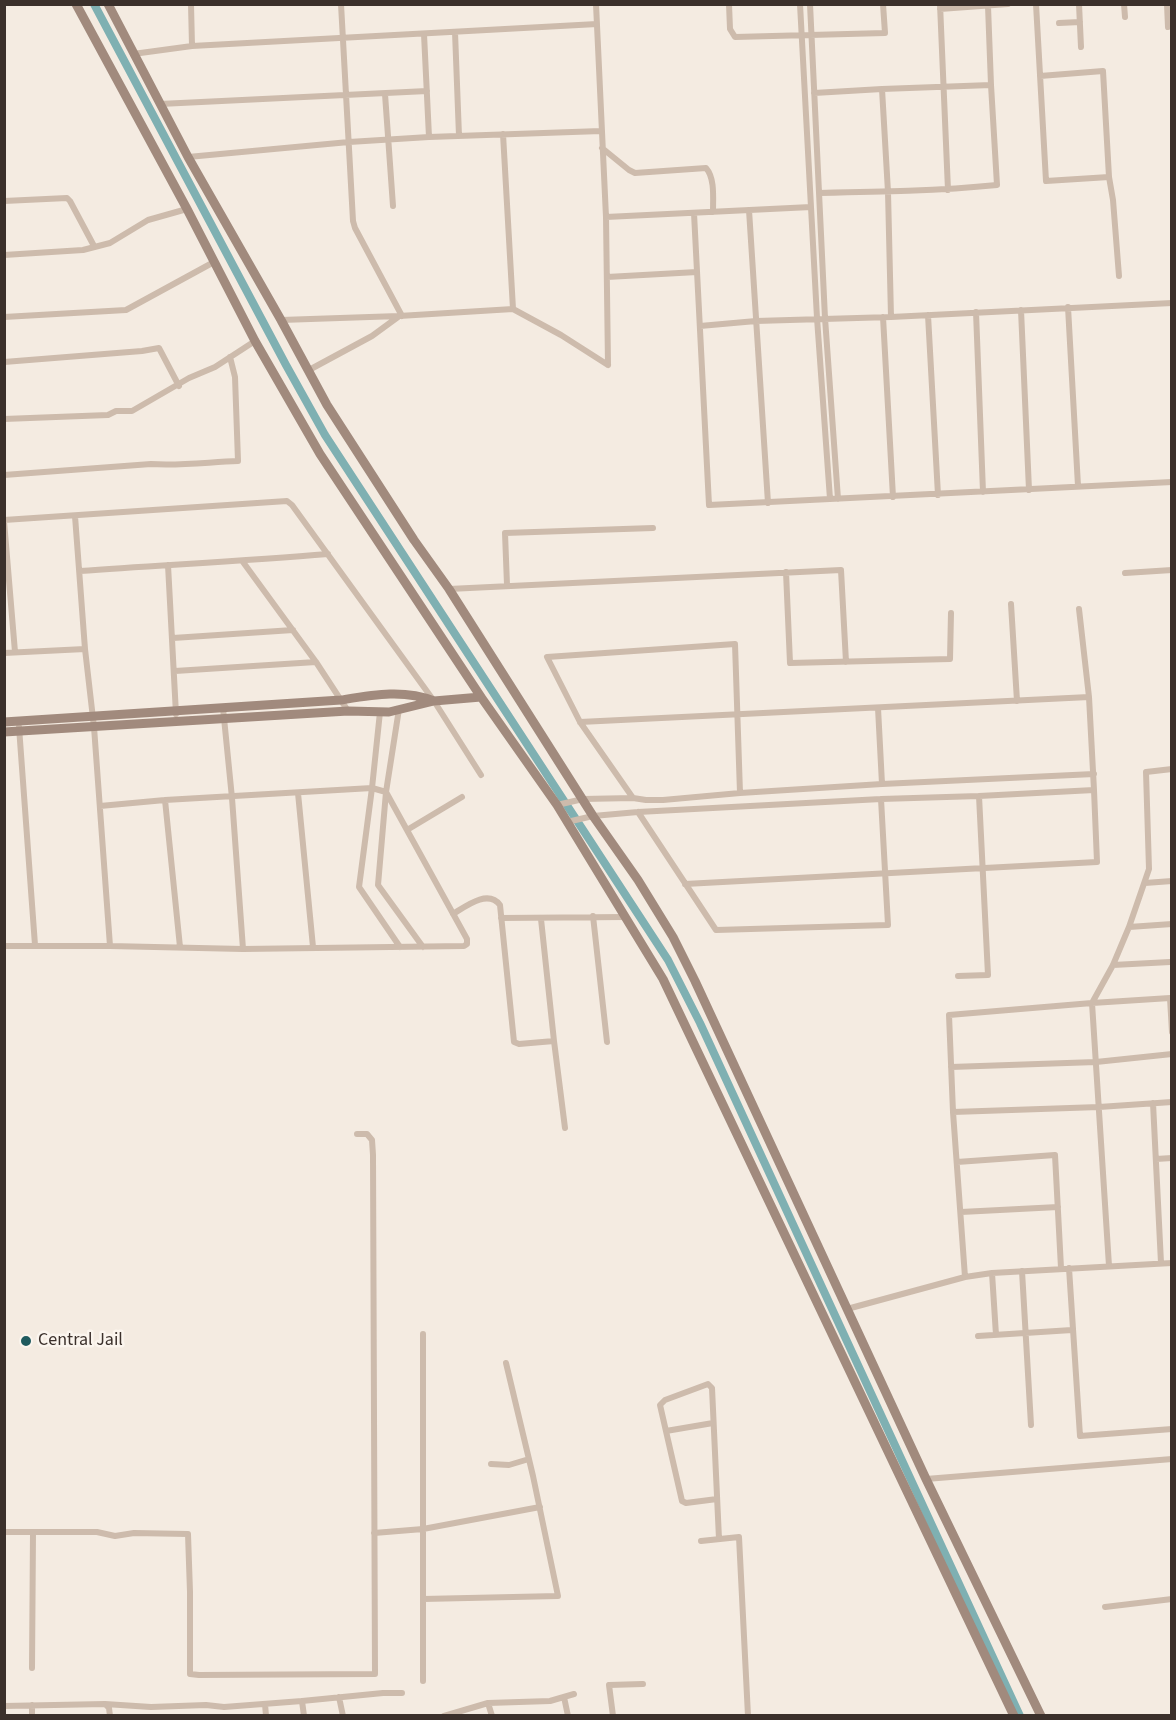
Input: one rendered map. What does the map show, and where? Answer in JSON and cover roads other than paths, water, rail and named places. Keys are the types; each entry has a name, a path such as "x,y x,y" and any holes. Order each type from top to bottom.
{"street":[{"path":"76,4 187,209 255,341 320,454 481,696 560,804 663,979 1014,1716"},
{"path":"108,4 188,157 327,405 414,540 449,589 591,817 638,880 673,938 926,1479 1041,1716"},
{"path":"190,4 192,46"},
{"path":"341,4 353,221 401,316"},
{"path":"281,320 513,309 561,335 608,365 606,217 596,4"},
{"path":"729,4 730,29 735,37 885,33 883,4"},
{"path":"800,4 817,318 830,499"},
{"path":"810,4 825,318 838,499"},
{"path":"948,190 940,7 1008,4"},
{"path":"1036,4 1046,181 1108,177"},
{"path":"1079,4 1081,47"},
{"path":"1124,4 1125,17"},
{"path":"1167,4 1168,27"},
{"path":"819,193 948,190 998,185 988,6"},
{"path":"1059,23 1080,22"},
{"path":"133,54 192,46 597,24"},
{"path":"455,32 459,135"},
{"path":"424,34 429,137"},
{"path":"1040,76 1103,71 1108,177 1113,200 1119,276"},
{"path":"814,93 991,85"},
{"path":"882,89 888,192 891,317"},
{"path":"160,104 427,91"},
{"path":"385,94 393,206"},
{"path":"188,157 349,142 601,130"},
{"path":"503,134 513,309"},
{"path":"602,148 635,173 706,168 712,180 713,212"},
{"path":"4,201 67,198 94,246"},
{"path":"606,217 811,207"},
{"path":"4,255 83,250 110,243 148,220 187,209"},
{"path":"748,210 768,503"},
{"path":"694,213 709,505 1172,482"},
{"path":"4,317 126,310 214,262"},
{"path":"607,277 697,272"},
{"path":"700,326 817,318 891,317 1172,303"},
{"path":"1068,307 1078,486"},
{"path":"1021,310 1029,490"},
{"path":"976,312 983,492"},
{"path":"928,315 938,495"},
{"path":"309,370 372,336 401,316"},
{"path":"883,317 893,497"},
{"path":"4,419 108,415 116,411 132,411 179,386 189,378 215,368 255,341"},
{"path":"4,362 159,348 179,386"},
{"path":"4,475 151,464 171,466 195,462 237,461 235,377 230,357"},
{"path":"15,652 4,521 287,501 434,701 481,775"},
{"path":"75,516 85,649 94,722 110,946"},
{"path":"507,585 505,533 653,528"},
{"path":"80,571 243,562 328,554"},
{"path":"243,562 316,662 348,711"},
{"path":"168,565 176,716"},
{"path":"449,589 841,570 846,662"},
{"path":"1125,573 1172,570"},
{"path":"786,572 790,663 950,659 951,613"},
{"path":"1011,604 1017,701"},
{"path":"685,884 1096,862 1089,698 1079,609"},
{"path":"173,638 293,630"},
{"path":"633,798 580,722 547,657 735,644 740,793"},
{"path":"4,653 85,649"},
{"path":"175,671 316,662"},
{"path":"224,713 387,693 414,694 434,701"},
{"path":"4,722 19,726 224,713 389,712 434,701 481,696"},
{"path":"580,722 1089,698"},
{"path":"878,708 882,784"},
{"path":"399,709 386,792 378,885 423,946"},
{"path":"380,712 359,887 400,947"},
{"path":"224,713 243,949"},
{"path":"4,732 19,726"},
{"path":"19,726 35,945"},
{"path":"1110,1266 1092,1003 1113,965 1149,869 1146,772 1172,769"},
{"path":"560,804 580,800 633,798 663,800 882,784 1094,774"},
{"path":"4,946 243,949 464,946 467,944 467,939 386,792 372,788 100,806"},
{"path":"569,821 638,812 1094,790"},
{"path":"298,794 313,947"},
{"path":"958,976 988,975 979,796"},
{"path":"407,830 462,797"},
{"path":"638,812 716,930 888,925 881,799"},
{"path":"165,800 180,947"},
{"path":"1145,883 1172,882"},
{"path":"453,914 487,897 497,900 500,905 514,1042 519,1044 554,1041"},
{"path":"593,916 607,1042"},
{"path":"501,918 625,917"},
{"path":"541,919 566,1128"},
{"path":"1129,927 1172,924"},
{"path":"1113,965 1170,962"},
{"path":"965,1278 953,1112 949,1015 1170,998 1172,1032"},
{"path":"951,1067 1096,1062 1172,1054"},
{"path":"953,1112 1172,1102"},
{"path":"1153,1103 1161,1263"},
{"path":"4,1532 97,1532 116,1536 134,1533 188,1534 190,1674 199,1676 375,1674 373,1155 372,1140 368,1134 357,1134"},
{"path":"957,1162 1055,1155 1080,1436 1172,1429"},
{"path":"1156,1159 1172,1158"},
{"path":"961,1212 1058,1207"},
{"path":"847,1309 992,1273 1172,1263"},
{"path":"1022,1271 1031,1425"},
{"path":"992,1273 996,1335"},
{"path":"978,1336 1072,1330"},
{"path":"423,1334 423,1681"},
{"path":"423,1599 558,1596 540,1507 506,1363"},
{"path":"717,1499 686,1503 682,1501 660,1407 662,1402 708,1384 712,1388 719,1539"},
{"path":"666,1431 713,1423"},
{"path":"491,1464 509,1465 529,1459"},
{"path":"926,1479 1172,1459"},
{"path":"374,1533 423,1529 540,1507"},
{"path":"32,1668 33,1532"},
{"path":"701,1541 739,1537 748,1716"},
{"path":"1105,1606 1172,1599"},
{"path":"613,1716 609,1685 643,1684"},
{"path":"4,1706 105,1704 150,1707 206,1705 225,1707 402,1693"},
{"path":"444,1716 488,1703 550,1701 574,1695"},
{"path":"339,1697 342,1716"},
{"path":"564,1697 568,1716"},
{"path":"302,1701 304,1716"},
{"path":"488,1703 492,1716"},
{"path":"105,1704 110,1708 110,1716"},
{"path":"265,1704 266,1716"},
{"path":"32,1705 32,1716"},
{"path":"186,1705 186,1716"},
{"path":"150,1707 151,1716"},
{"path":"225,1707 226,1716"}],"waterway":[{"path":"94,4 325,435 668,960 700,1023 1020,1716"}],"place":[{"name":"Central Jail","path":"26,1341"}]}
